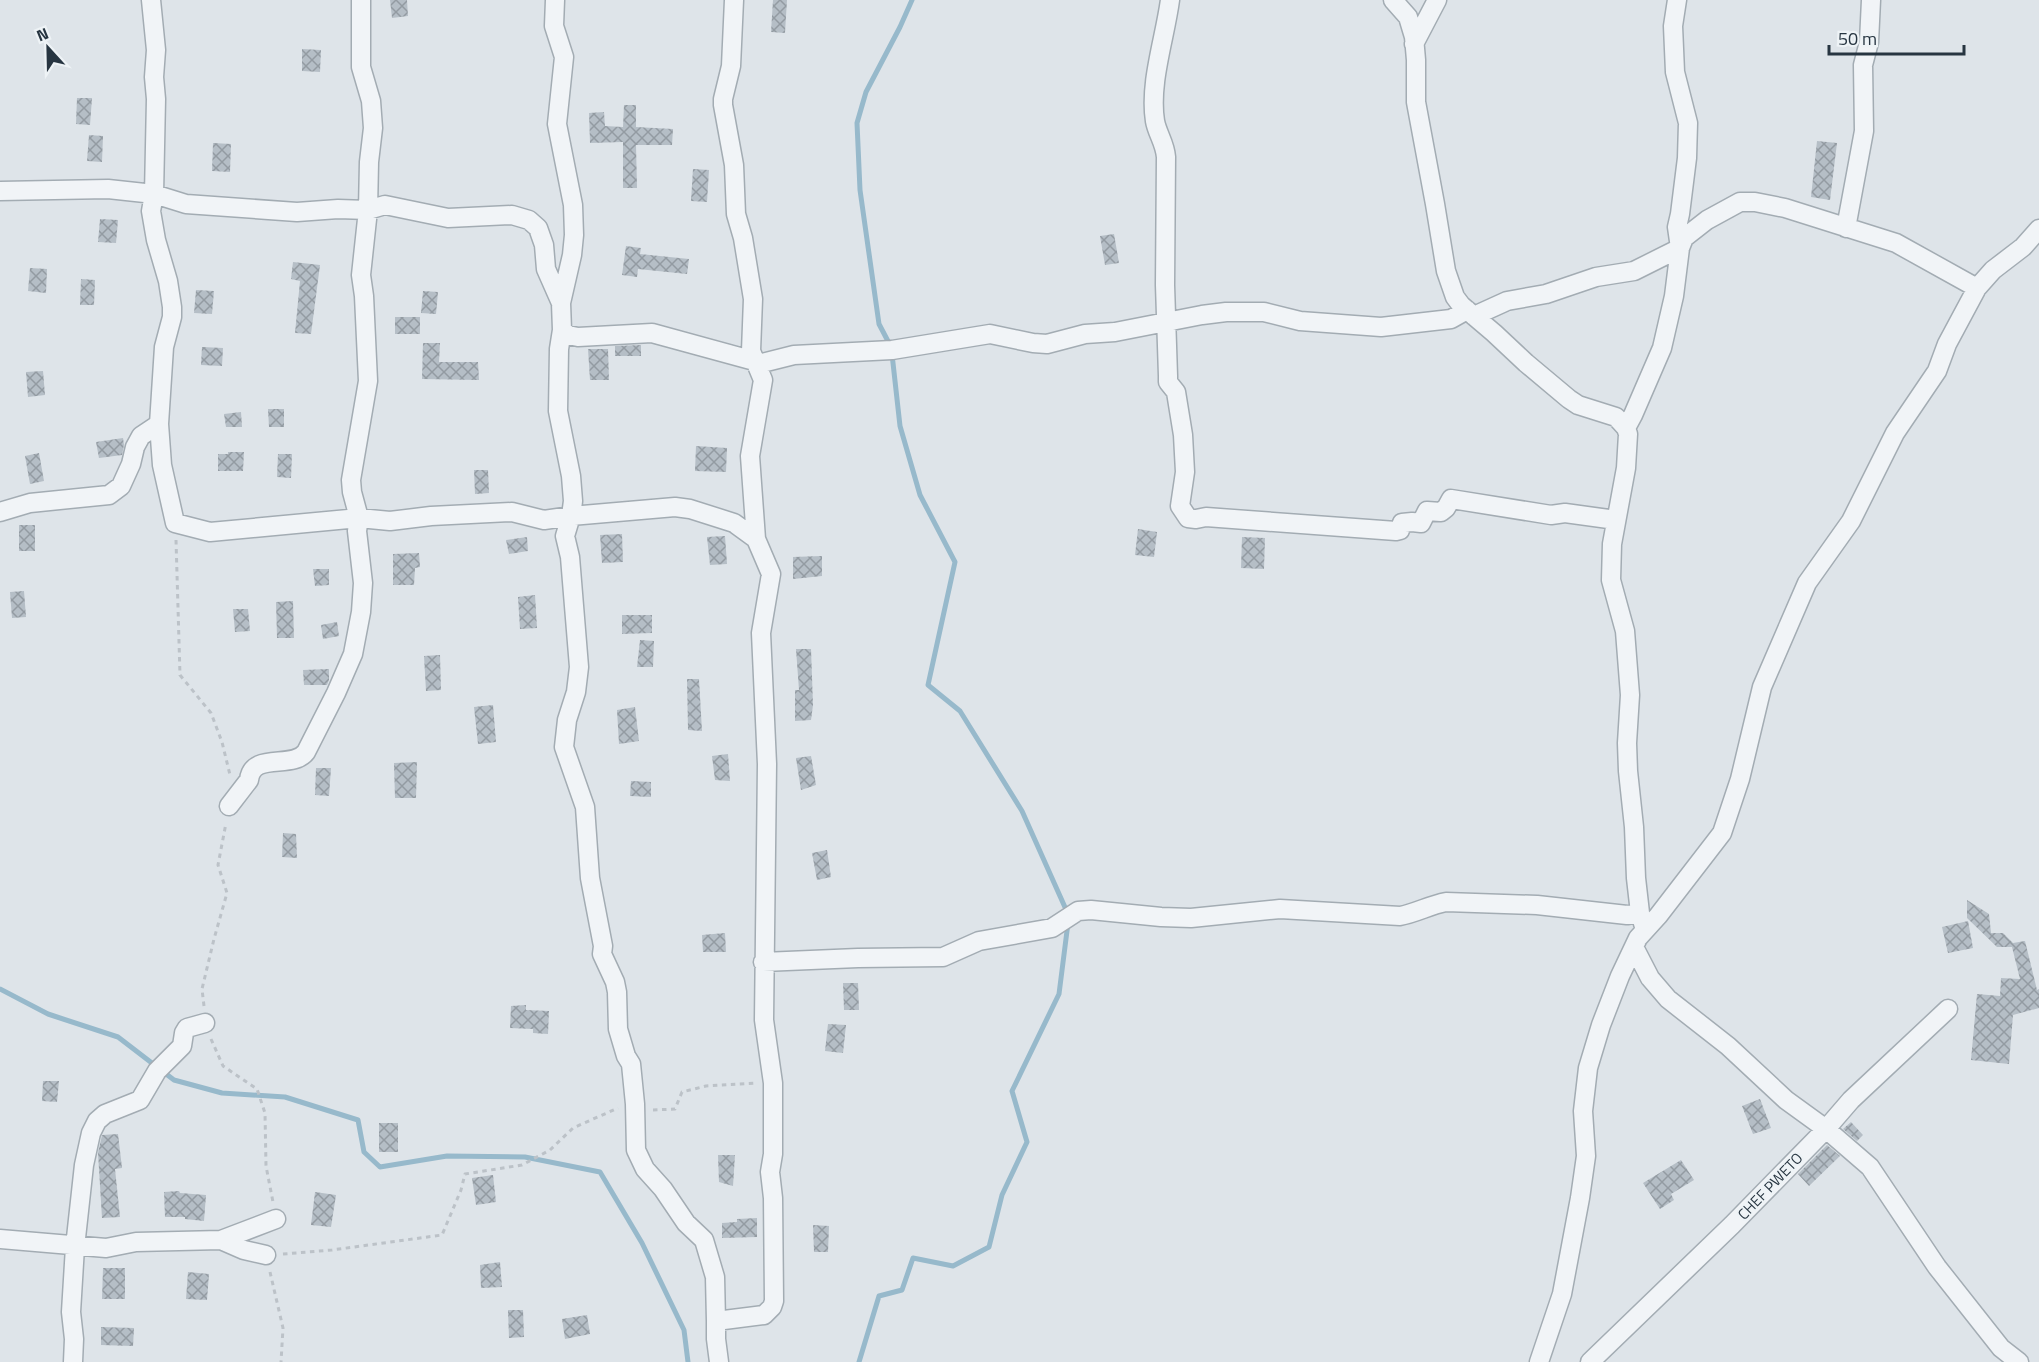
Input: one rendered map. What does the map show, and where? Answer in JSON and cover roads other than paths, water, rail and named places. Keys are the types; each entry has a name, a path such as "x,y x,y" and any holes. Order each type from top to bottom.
{"street":[{"path":"151,0 156,50 152,211 156,240 172,298 172,317 164,347 159,424 162,465 175,523 210,532 359,518 390,521 431,516 512,512 544,520 675,507 690,509 734,523 756,539"},
{"path":"229,806 249,780 255,768 262,764 302,757 336,693 353,654 361,612 363,582 357,531 359,518 351,480 368,381 361,275 373,128 371,101 361,67 361,0"},
{"path":"555,0 554,26 564,57 557,124 573,205 574,235 561,303 558,411 572,476 573,501 565,536 570,557 579,667 576,692 567,720 564,747 585,807 590,878 603,946 602,954 615,982 618,999 618,1029 626,1056 631,1064 636,1150 645,1169 663,1189 686,1223 707,1245 715,1276 719,1362"},
{"path":"716,1321 764,1315 772,1307 774,1301 773,1198 770,1172 773,1154 773,1083 764,1020 767,764 761,633 771,574 756,539 750,456 763,381 751,351 753,299 735,204 734,165 723,105 731,66 734,0"},
{"path":"1170,0 1155,90 1155,120 1164,141 1167,157 1165,285 1168,382 1176,393 1183,435 1185,472 1180,506 1188,518 1206,517 1396,531 1400,530 1404,522 1421,523 1427,511 1444,511 1451,499 1551,515 1565,513 1616,520"},
{"path":"1393,0 1407,8 1416,60 1416,102 1436,204 1446,271 1455,297 1526,363 1578,405 1616,417 1626,428 1629,446 1612,544 1611,580 1625,631 1630,695 1628,771 1643,922 1601,1025 1588,1068 1583,1111 1586,1156 1580,1197 1562,1294 1539,1362"},
{"path":"1414,44 1437,0"},
{"path":"1626,428 1662,348 1674,296 1680,248 1677,222 1687,158 1688,123 1675,72 1673,26 1677,0"},
{"path":"1846,228 1863,131 1863,65 1869,42 1871,0"},
{"path":"0,191 108,189 154,194 186,204 206,207 297,212 338,209 368,210 385,205 448,218 512,215 530,220 538,228 544,244 546,269 561,303"},
{"path":"562,330 568,335 578,337 652,333 762,363 814,352 892,350 990,334 1047,344 1085,334 1108,333 1202,315 1253,311 1299,321 1381,327 1451,319 1508,302 1546,294 1596,276 1634,271 1680,248 1684,238 1697,226 1740,202 1755,202 1785,208 1896,243 1977,288"},
{"path":"764,962 858,957 943,957 979,941 1052,928 1078,911 1091,910 1191,918 1280,909 1400,916 1446,902 1537,905 1627,915 1643,922 1658,916 1722,833 1740,779 1762,687 1807,583 1851,520 1895,433 1937,371 1947,344 1977,288 1993,270 2023,247 2039,229"},
{"path":"0,512 30,503 109,495 116,491 131,464 135,447 141,436 159,424"},
{"path":"1634,947 1650,978 1668,999 1728,1046 1786,1100 1826,1129 1870,1167 1937,1267 2001,1348 2019,1362"},
{"name":"CHEF PWETO","path":"1590,1362 1732,1225 1826,1129 1866,1084 1948,1010"},
{"path":"73,1362 75,1339 71,1312 75,1247 84,1165 94,1126 105,1114 140,1100 163,1063 182,1046 187,1028 205,1023"},
{"path":"0,1239 106,1248 136,1242 221,1240 276,1219"},
{"path":"221,1240 244,1250 266,1255"}],"waterway":[{"path":"890,345 879,324 860,190 857,123 866,92 912,0"},
{"path":"892,354 900,426 920,495 955,562 928,685 960,711 1022,811 1068,914"},
{"path":"859,1362 879,1296 902,1290 913,1258 953,1266 989,1247 1002,1195 1027,1142 1012,1091 1059,994 1068,923"},
{"path":"0,989 48,1014 118,1037 174,1080 222,1093 285,1097 358,1120 364,1152 380,1167 447,1156 525,1157 600,1172 642,1243 684,1330 688,1362"}]}
